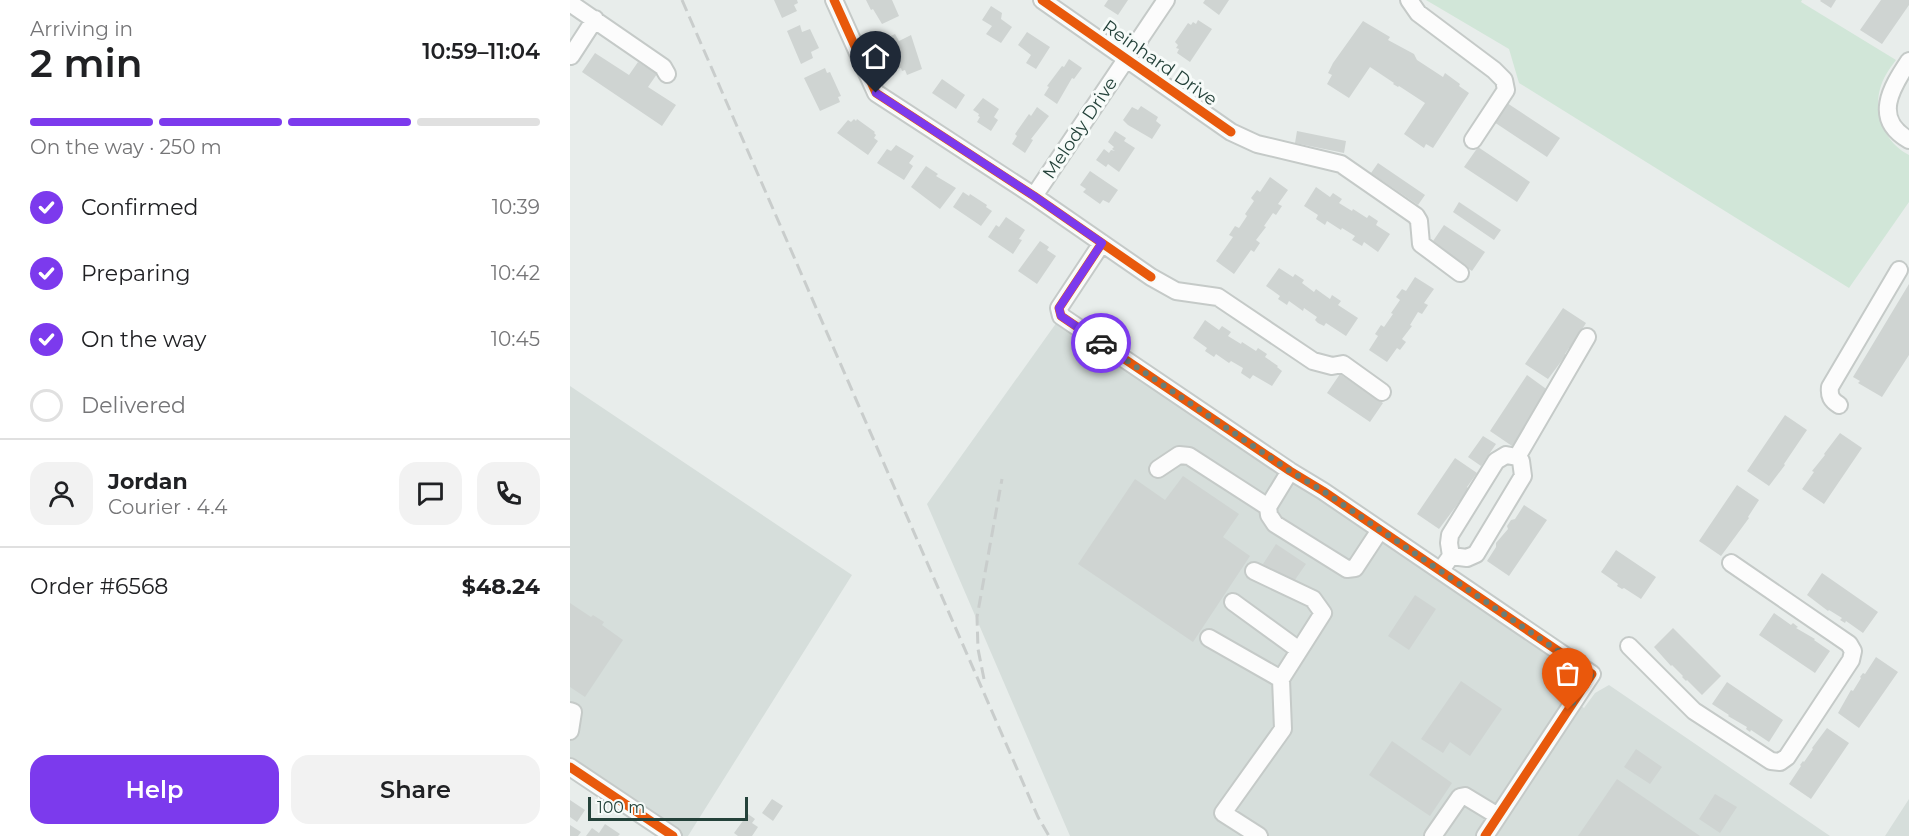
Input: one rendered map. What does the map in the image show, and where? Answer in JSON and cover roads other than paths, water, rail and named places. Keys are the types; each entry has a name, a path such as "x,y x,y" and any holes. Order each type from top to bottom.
{"street":[{"path":"834,0 876,93 1034,196 1151,277 1176,291 1218,297 1313,361 1332,366 1343,364 1382,392"},
{"name":"Reinhard Drive","path":"1042,0 1231,132 1257,144 1341,164 1416,216 1419,221 1421,244 1460,273"},
{"name":"Melody Drive","path":"1034,196 1166,0"},
{"path":"1409,0 1418,13 1504,80 1506,90 1473,140"},
{"path":"570,3 663,67 667,74"},
{"path":"571,56 595,19"},
{"path":"1909,62 1893,84 1888,107 1888,115 1893,126 1909,140"},
{"path":"1102,243 1059,308 1061,316 1441,570 1592,674 1485,836"},
{"path":"1839,405 1832,400 1829,394 1830,387 1899,270"},
{"path":"1517,457 1587,337"},
{"path":"1158,469 1179,455 1190,456 1268,507"},
{"path":"1441,570 1451,556 1450,535 1496,461 1506,455 1517,457 1521,461 1523,476 1476,554 1467,558 1451,556"},
{"path":"1290,471 1268,507 1269,515 1275,524 1347,569 1354,568 1380,530"},
{"path":"1629,646 1694,711 1771,761 1780,762 1787,757 1851,660 1853,651 1850,644 1731,563"},
{"path":"1254,570 1314,599 1323,614 1281,679 1283,729 1223,813 1259,836"},
{"path":"1233,602 1299,650"},
{"path":"1209,638 1281,679"},
{"path":"570,711 573,712 570,731"},
{"path":"570,767 673,836"},
{"path":"1433,836 1460,797 1465,796 1498,816"}],"railway":[{"path":"682,0 1038,817 1049,836"},
{"path":"984,679 978,649 977,617 1002,479"}]}
